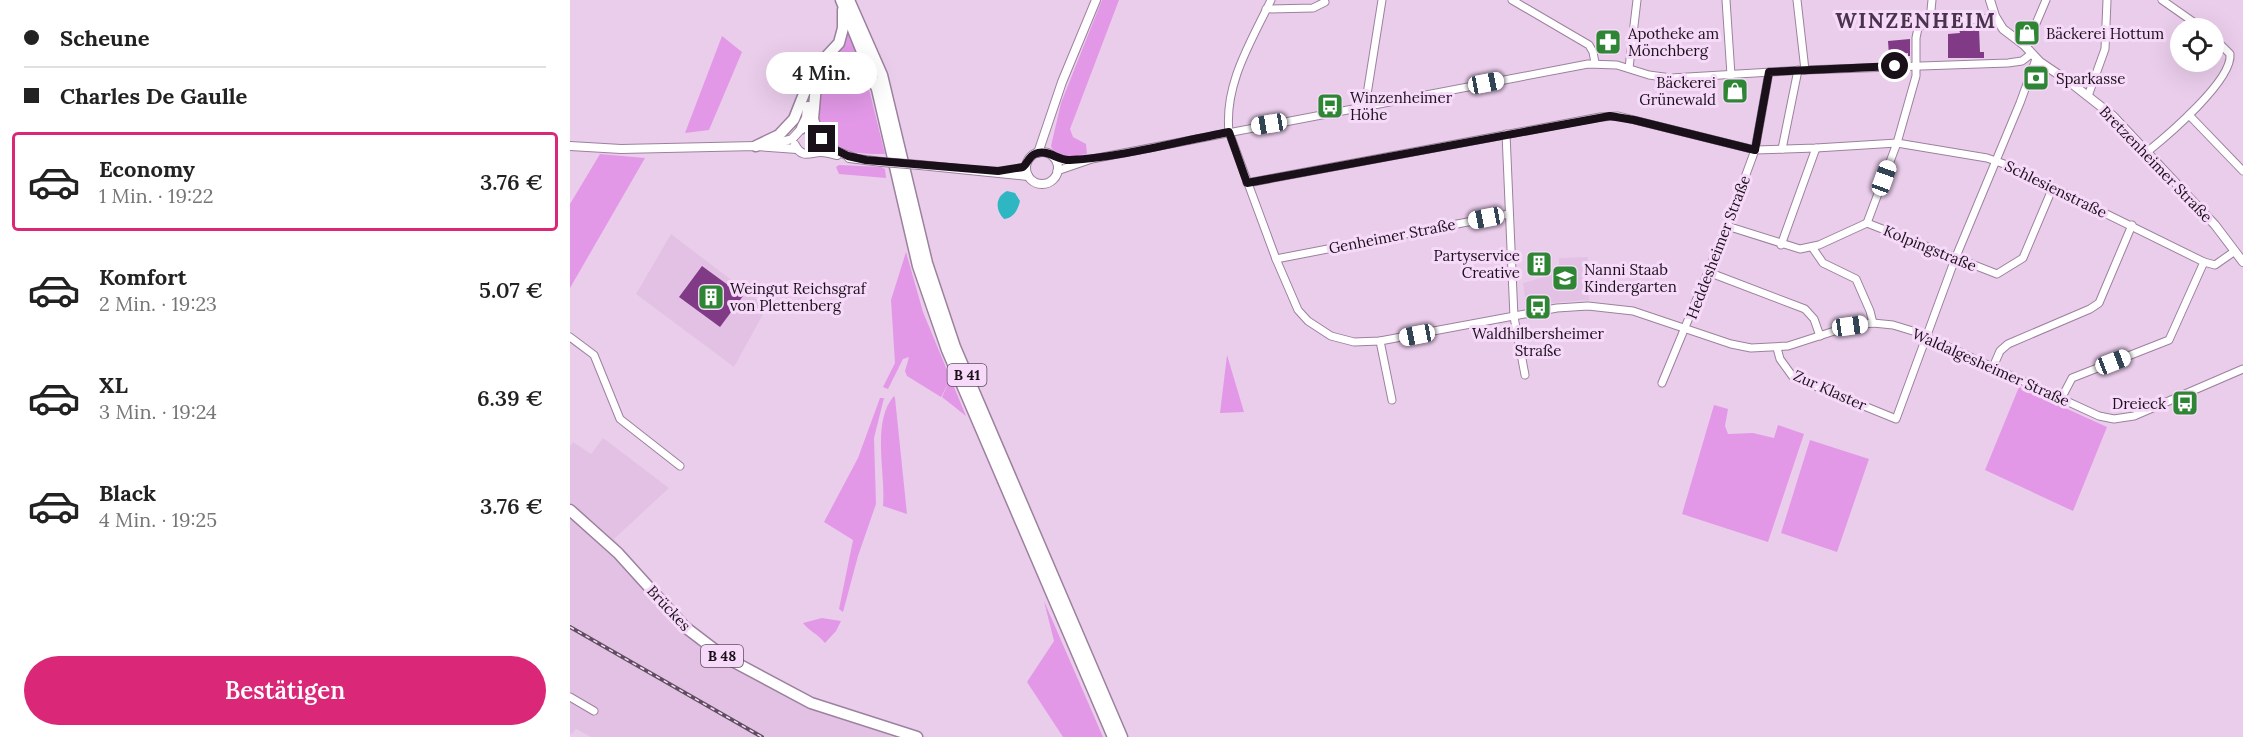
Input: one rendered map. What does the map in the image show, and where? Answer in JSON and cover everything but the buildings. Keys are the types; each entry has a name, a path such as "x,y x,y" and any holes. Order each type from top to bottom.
{"main road":[{"path":"756,146 779,135 790,125 798,112 815,68 839,43 843,28 845,1"},
{"name":"B 41","path":"845,1 877,89 918,266 939,330 1113,737"},
{"name":"B 41","path":"845,1 870,43 882,75 927,263 955,347 1122,737"},
{"path":"819,134 813,118 816,85 822,72 829,66 841,62 854,65 877,89"},
{"path":"799,132 807,118 808,83"},
{"name":"Brückes","path":"570,510 618,553 686,627 723,656 810,703 917,737"}],"street":[{"path":"1038,153 1096,0"},
{"name":"Waldalgesheimer Straße","path":"1271,0 1231,86 1227,113 1229,132 1294,302 1308,321 1342,340 1366,343 1514,316 1571,307 1598,306 1632,311 1742,347 1777,348 1850,326 1873,323 1893,325 1927,337 2099,416 2114,419 2126,418 2243,369"},
{"path":"1365,107 1382,0"},
{"path":"1512,0 1589,45 1595,63"},
{"path":"1629,68 1637,0"},
{"path":"1726,0 1731,75"},
{"path":"1782,149 1801,70 1797,0"},
{"path":"1930,20 1932,0"},
{"path":"1867,223 1897,142 1918,65 1917,32 1922,23 1930,20 1984,19 1995,16 1990,0"},
{"path":"1927,337 1955,259 1996,161 2046,0"},
{"path":"2088,96 2105,50 2107,0"},
{"path":"2162,0 2188,18"},
{"path":"1266,9 1313,8 1325,2"},
{"name":"Bretzenheimer Straße","path":"1995,16 2003,29 2031,53 2113,116 2215,225 2243,262"},
{"path":"2147,152 2189,115 2218,83 2230,62 2228,50 2224,47"},
{"path":"998,171 1016,169 1026,164 1030,157 1038,153 1064,161 1092,159 1595,63 1629,68 1667,78 1801,70 2018,62 2031,53"},
{"name":"Heddesheimer Straße","path":"1662,383 1728,226 1755,150 1769,72"},
{"path":"570,146 621,149 756,146 797,149 807,155 816,152 882,162 998,171 1028,176 1035,182 1045,183 1054,178 1057,171 1051,156 1048,137 1052,112"},
{"path":"2189,115 2243,171"},
{"name":"Schlesienstraße","path":"1247,183 1600,117 1618,116 1755,150 1897,142 1987,158 2132,225 2204,262"},
{"path":"756,146 787,141 809,127 832,148 855,158"},
{"path":"797,149 799,132"},
{"path":"816,152 821,146 819,134"},
{"path":"1506,134 1514,316 1525,375"},
{"path":"1781,245 1816,148"},
{"path":"1057,171 1092,159"},
{"path":"1026,164 1028,176"},
{"name":"Kolpingstraße","path":"1728,226 1781,245 1800,249 1812,247 1867,223 1997,274 2021,262 2052,188"},
{"name":"Genheimer Straße","path":"1276,259 1509,214"},
{"path":"1993,367 2000,351 2008,344 2099,303 2132,225"},
{"path":"1812,247 1823,263 1856,279 1867,301 1873,323"},
{"path":"2061,399 2072,378 2169,340 2204,262 2215,265 2235,251"},
{"path":"1708,272 1805,309 1814,319 1820,336"},
{"path":"570,337 594,355 620,419 680,466"},
{"name":"Zur Klaster","path":"1777,348 1780,359 1794,377 1896,419 1927,337"},
{"path":"1380,341 1392,400"},
{"path":"570,698 594,711"}],"shaded area":[{"path":"1102,0 1119,0 1070,129 1073,137 1086,144 1087,154 1062,156 1057,154 1051,146 1061,103"},
{"path":"848,24 864,66 826,64"},
{"path":"722,36 742,52 709,130 685,133"},
{"path":"849,67 862,75 868,85 885,154 858,153 838,149 822,133 818,105 822,78 834,68"},
{"path":"600,154 645,158 570,288 570,204"},
{"path":"839,165 881,167 885,169 886,178 839,174 836,167"},
{"path":"671,234 767,307 734,367 636,294"},
{"path":"906,252 923,312 966,416 942,397 949,382 941,397 907,376 905,371 909,357 903,359 888,389 883,387 895,363 891,300"},
{"name":"Nanni Staab Kindergarten","path":"1588,257 1589,300 1526,305 1523,283 1559,273 1559,258"},
{"path":"1227,355 1244,412 1220,413"},
{"path":"2019,387 2107,427 2073,511 1985,470"},
{"path":"894,396 907,514 883,506 881,434 887,407"},
{"path":"880,398 884,398 874,438 876,504 858,556 843,612 839,609 853,540 824,522 858,458"},
{"path":"1714,405 1728,409 1725,426 1728,434 1753,433 1774,438 1778,425 1804,434 1768,542 1682,514"},
{"path":"603,438 669,488 614,539 685,619 726,651 780,683 842,710 910,729 927,737 591,737 576,729 572,734 570,733 570,446 573,442 591,454"},
{"path":"1810,440 1869,459 1837,552 1781,533"},
{"path":"1044,601 1103,737 1063,737 1027,682 1054,641"},
{"path":"822,618 841,621 836,631 825,643 803,623"}],"water":[{"path":"1007,191 1015,193 1020,201 1013,215 1004,219 999,212 998,200"}],"railway":[{"path":"570,627 762,737"}],"place":[{"name":"Bäckerei Hottum","path":"2027,33"},
{"name":"Apotheke am Mönchberg","path":"1608,42"},
{"name":"Sparkasse","path":"2036,78"},
{"name":"Bäckerei Grünewald","path":"1735,91"},
{"name":"Winzenheimer Höhe","path":"1330,106"},
{"name":"Partyservice Creative","path":"1539,264"},
{"name":"Nanni Staab Kindergarten","path":"1565,278"},
{"name":"Weingut Reichsgraf von Plettenberg","path":"711,297"},
{"name":"Waldhilbersheimer Straße","path":"1538,307"},
{"name":"Dreieck","path":"2185,403"}],"district":[{"name":"WINZENHEIM","path":"1916,20"}],"route":[{"path":"822,139 825,144 855,158 998,171 1023,167 1030,157 1041,152 1064,161 1092,159 1229,132 1247,183 1610,116 1618,116 1755,150 1769,72 1895,66"}]}
